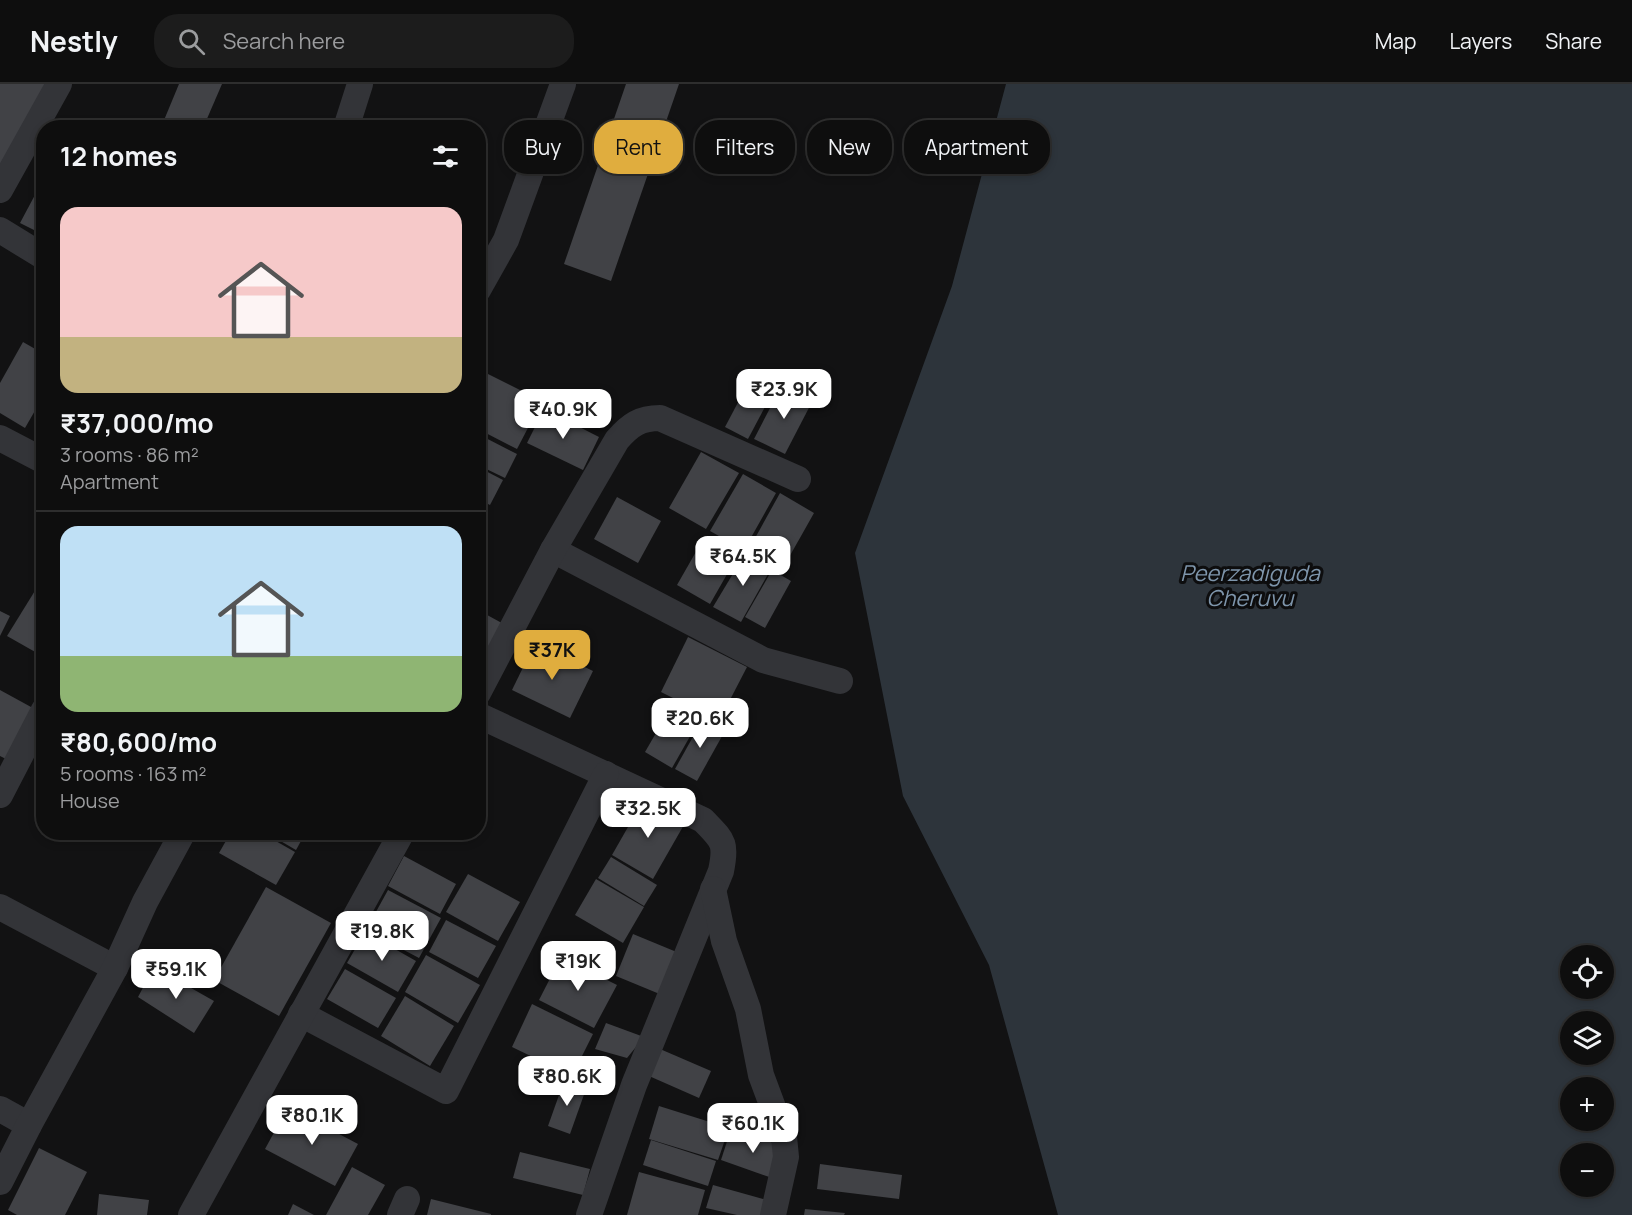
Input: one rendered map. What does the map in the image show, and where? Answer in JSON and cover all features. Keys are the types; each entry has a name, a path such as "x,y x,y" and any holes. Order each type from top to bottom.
{"street":[{"path":"39,120 59,84"},
{"path":"349,120 360,84"},
{"path":"486,276 506,240 563,84"},
{"path":"0,190 36,125"},
{"path":"0,230 36,252"},
{"path":"486,678 553,550 616,440 630,425 647,418 660,418 798,479"},
{"path":"3,447 36,458"},
{"path":"553,550 763,660 840,681"},
{"path":"486,719 703,820 718,836 725,850 721,870 634,1085 589,1215"},
{"path":"0,795 36,725"},
{"path":"301,1014 446,1091 606,774"},
{"path":"0,1182 115,968 145,902 179,840"},
{"path":"190,1215 398,840"},
{"path":"713,889 723,941 748,1009 761,1075 784,1137 786,1157 772,1215"},
{"path":"0,907 115,968"},
{"path":"0,1109 29,1125"}],"water":[{"name":"Peerzadiguda Cheruvu","path":"1006,84 1632,84 1632,1215 1058,1215 989,965 903,796 855,553 952,286 982,174 1050,174 1050,120 996,120"}],"building":[{"path":"0,84 54,84 0,183"},
{"path":"179,84 222,84 206,120 164,120"},
{"path":"626,84 679,84 667,120 614,120"},
{"path":"595,174 648,174 611,281 564,264"},
{"path":"36,193 36,231 20,223"},
{"path":"23,342 36,349 36,409 25,428 0,413 0,383"},
{"path":"486,373 542,401 517,449 486,433"},
{"path":"752,376 775,388 748,439 725,427"},
{"path":"782,385 813,400 785,454 754,439"},
{"path":"544,409 599,437 583,470 527,443"},
{"path":"486,438 517,454 505,478 486,469"},
{"path":"701,452 739,473 706,529 669,508"},
{"path":"486,471 503,480 490,505 486,503"},
{"path":"743,474 776,493 744,550 710,531"},
{"path":"780,493 814,513 783,568 749,549"},
{"path":"617,497 661,521 638,563 594,539"},
{"path":"705,536 738,555 710,604 677,585"},
{"path":"746,552 772,567 741,622 713,607"},
{"path":"772,570 791,581 765,628 745,617"},
{"path":"36,589 36,652 7,636"},
{"path":"0,611 10,616 0,636"},
{"path":"486,614 511,628 486,658"},
{"path":"688,637 747,667 719,721 661,692"},
{"path":"535,643 593,671 570,718 512,690"},
{"path":"0,690 36,710 36,724 14,763 0,756"},
{"path":"674,702 701,717 672,768 645,752"},
{"path":"704,717 726,729 697,781 675,769"},
{"path":"644,799 685,823 653,879 612,855"},
{"path":"226,840 274,840 295,852 276,885 219,853"},
{"path":"279,840 302,840 296,850"},
{"path":"404,856 456,884 440,914 388,886"},
{"path":"611,857 657,885 644,906 598,878"},
{"path":"468,874 520,902 498,941 446,912"},
{"path":"596,879 644,907 623,943 575,915"},
{"path":"266,887 331,923 279,1016 214,980"},
{"path":"388,890 441,918 419,958 366,930"},
{"path":"446,920 496,946 478,978 429,952"},
{"path":"365,932 416,961 398,992 347,963"},
{"path":"633,934 679,953 662,995 616,976"},
{"path":"426,955 480,985 458,1023 405,992"},
{"path":"561,957 617,985 594,1028 539,1000"},
{"path":"154,967 214,1001 194,1033 138,997"},
{"path":"345,969 396,998 378,1028 327,999"},
{"path":"405,996 454,1026 430,1066 381,1036"},
{"path":"532,1004 593,1034 572,1076 512,1047"},
{"path":"606,1023 644,1037 627,1058 595,1049"},
{"path":"660,1049 711,1071 699,1098 649,1076"},
{"path":"564,1081 586,1089 570,1134 548,1126"},
{"path":"659,1106 729,1128 718,1160 649,1139"},
{"path":"288,1107 358,1144 335,1186 265,1149"},
{"path":"731,1129 783,1146 775,1179 721,1160"},
{"path":"651,1140 716,1161 708,1186 643,1165"},
{"path":"39,1148 87,1172 65,1215 17,1215 8,1210"},
{"path":"520,1152 590,1169 583,1195 513,1178"},
{"path":"820,1164 902,1175 899,1199 817,1189"},
{"path":"352,1167 385,1185 368,1215 326,1215"},
{"path":"639,1172 705,1190 698,1215 627,1215"},
{"path":"713,1185 767,1200 761,1215 737,1215 706,1208"},
{"path":"99,1194 149,1200 147,1215 97,1215"},
{"path":"431,1199 491,1214 491,1215 427,1215"},
{"path":"293,1204 314,1215 288,1215"},
{"path":"805,1209 845,1213 844,1215 804,1215"}]}
